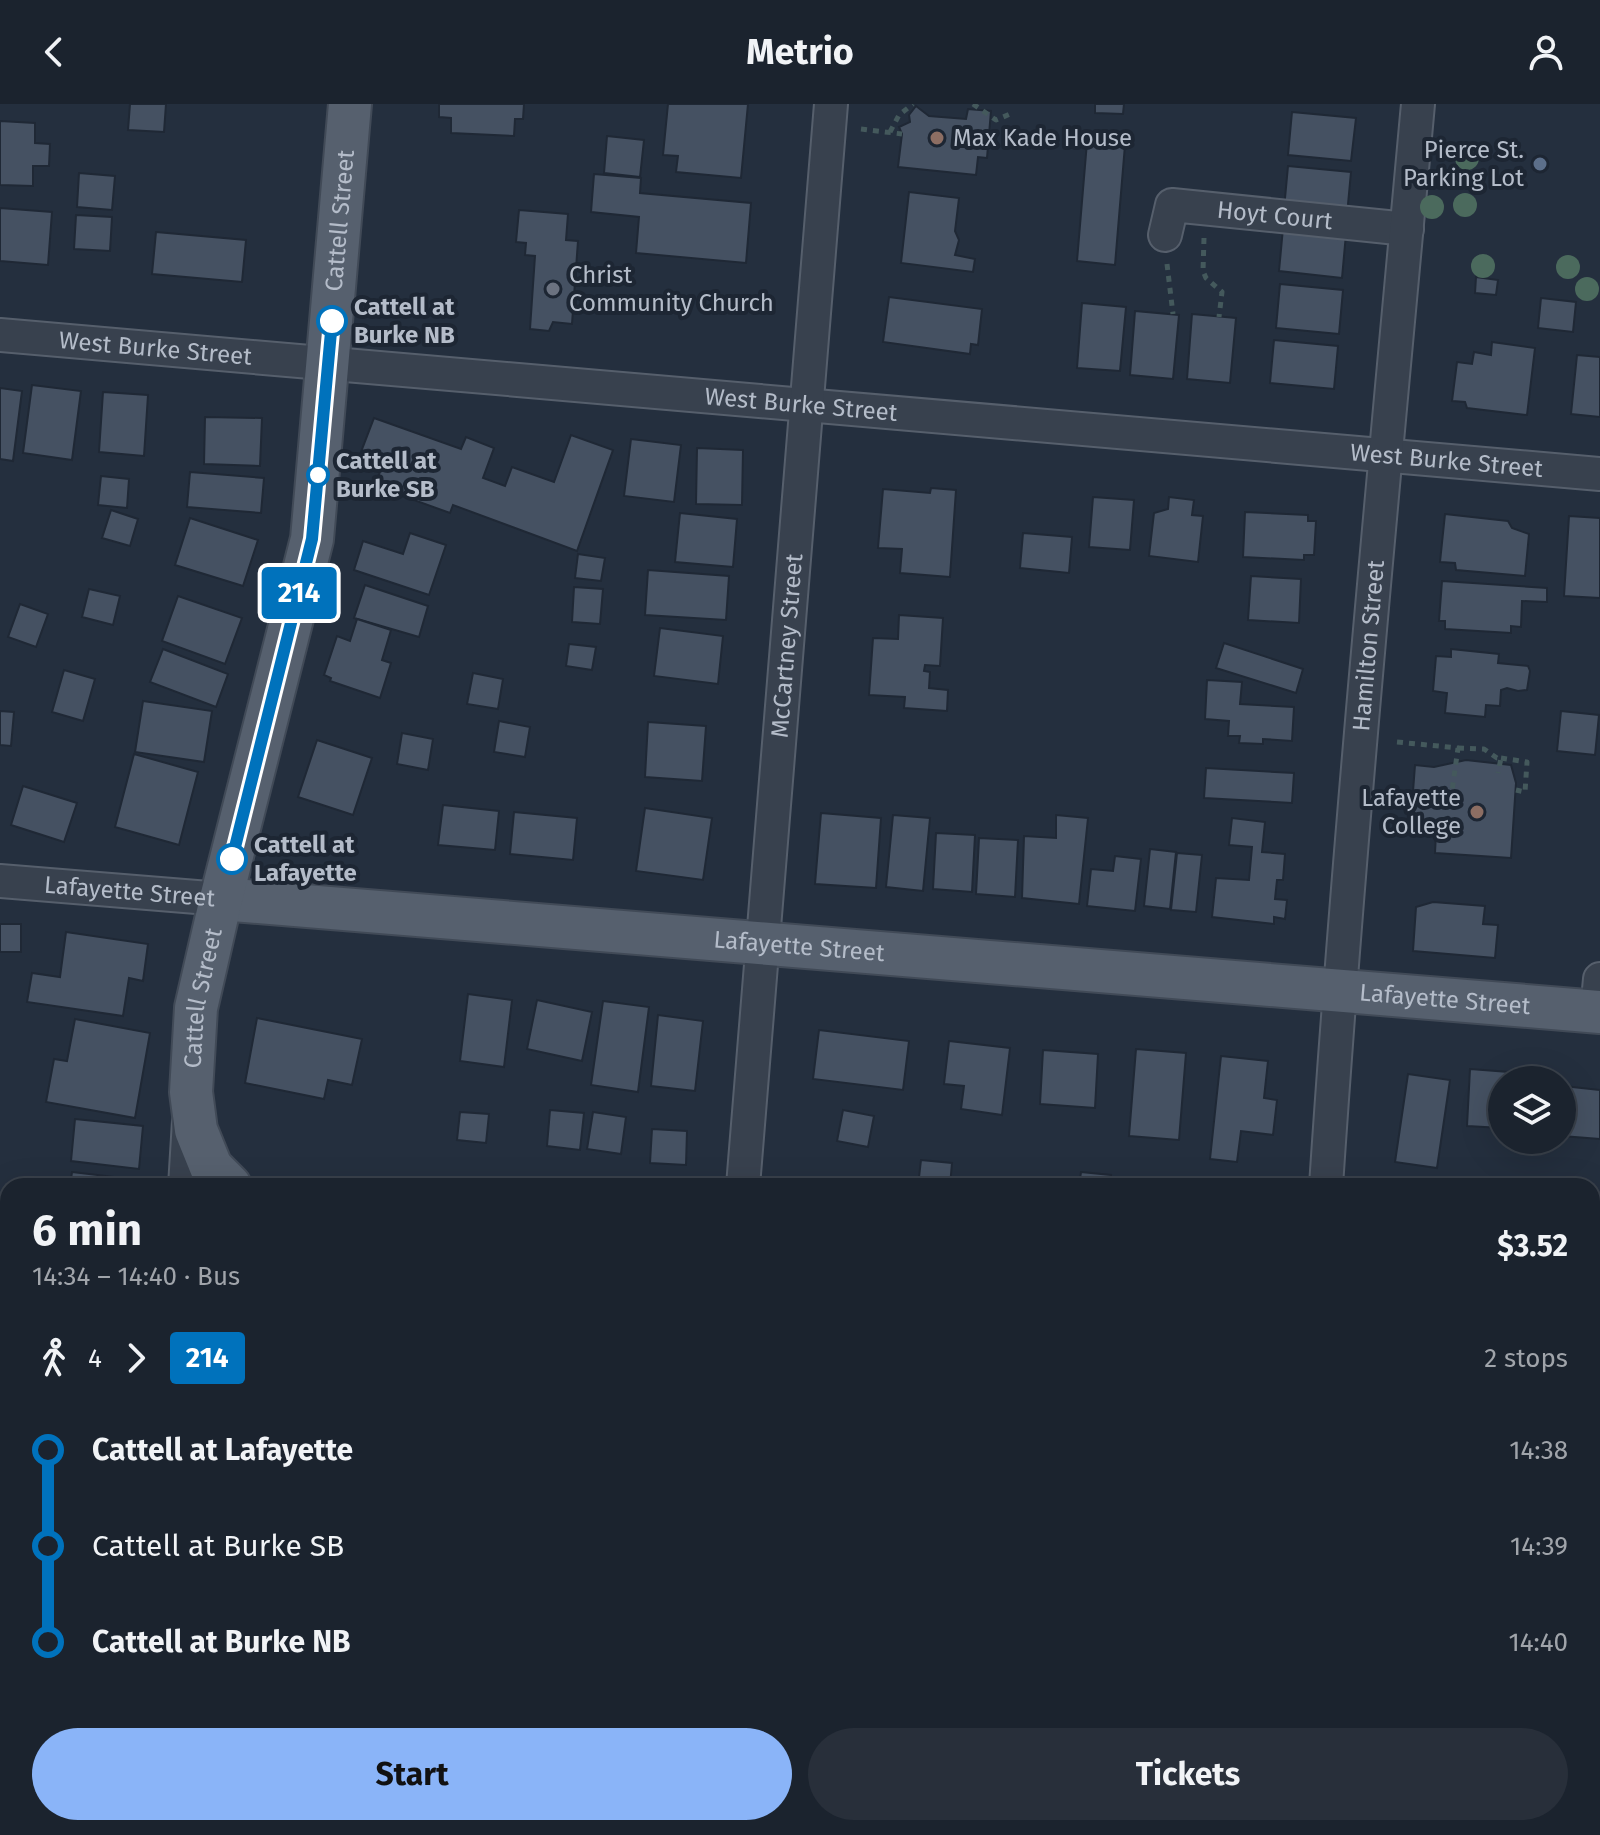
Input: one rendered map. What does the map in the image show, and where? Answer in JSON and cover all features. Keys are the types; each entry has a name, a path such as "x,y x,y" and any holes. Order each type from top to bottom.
{"main road":[{"name":"Cattell Street","path":"191,1092 196,1008 312,539 350,104"},
{"name":"Lafayette Street","path":"221,899 1339,990 1599,1001"},
{"path":"191,1092 196,1130 211,1167 222,1178"}],"street":[{"name":"McCartney Street","path":"744,1178 831,104"},
{"name":"Hamilton Street","path":"1327,1178 1339,990 1418,104"},
{"name":"Hoyt Court","path":"1165,235 1172,205 1407,229"},
{"name":"West Burke Street","path":"0,335 1600,474"},
{"name":"Lafayette Street","path":"0,881 221,899"},
{"name":"Cattell Street","path":"186,1178 191,1092"}],"path":[{"path":"890,132 899,115 913,104"},
{"path":"973,104 996,120 1010,114"},
{"path":"861,129 902,134"},
{"path":"1206,209 1203,271 1206,278 1222,292 1219,317"},
{"path":"1165,235 1173,314"},
{"path":"1397,742 1484,749 1497,758 1527,762 1525,792 1516,790"},
{"path":"1452,791 1458,748"},
{"path":"1498,773 1501,758"},
{"path":"1393,792 1429,794"}],"building":[{"path":"130,104 166,104 164,132 128,130"},
{"path":"439,104 524,104 523,119 515,119 514,136 451,133 451,118 439,117"},
{"path":"668,104 748,104 741,178 676,172 678,156 663,155"},
{"path":"1095,104 1124,104 1123,114 1095,113"},
{"path":"916,106 929,116 966,119 968,109 991,111 987,158 978,157 976,175 898,167 902,134 899,127 910,122 909,115"},
{"path":"1292,112 1356,118 1351,161 1288,155"},
{"path":"0,121 35,123 35,143 50,144 49,166 33,166 33,186 0,185"},
{"path":"607,136 644,140 640,177 604,173"},
{"path":"1087,142 1125,145 1115,265 1077,261"},
{"path":"1288,166 1351,172 1347,215 1284,209"},
{"path":"79,173 115,176 112,210 77,207"},
{"path":"594,174 641,178 640,193 751,203 746,263 636,253 639,217 591,212"},
{"path":"909,192 959,198 955,231 959,240 955,255 975,259 973,272 901,263"},
{"path":"0,208 52,212 48,265 0,261"},
{"name":"Christ Community Church","path":"519,210 568,214 566,240 578,241 572,324 553,322 549,331 530,329 535,256 525,255 526,243 516,242"},
{"path":"76,215 112,217 110,251 74,249"},
{"path":"1283,228 1346,234 1342,278 1279,271"},
{"path":"156,232 246,240 242,282 152,274"},
{"path":"1476,277 1498,280 1496,295 1475,293"},
{"path":"1280,284 1343,290 1339,334 1276,328"},
{"path":"889,297 982,309 978,345 971,344 970,354 883,342"},
{"path":"1541,298 1576,302 1573,332 1538,328"},
{"path":"1082,303 1126,307 1120,371 1077,368"},
{"path":"1135,311 1179,315 1173,379 1130,375"},
{"path":"1192,314 1236,318 1230,383 1187,379"},
{"path":"1274,340 1338,346 1334,389 1270,383"},
{"path":"1492,342 1535,348 1527,415 1467,408 1465,402 1452,401 1457,362 1472,364 1474,352 1491,355"},
{"path":"1577,355 1600,357 1600,417 1571,414"},
{"path":"32,385 81,391 72,460 23,453"},
{"path":"0,388 22,391 13,461 0,459"},
{"path":"103,392 148,395 144,456 99,452"},
{"path":"205,417 262,418 260,466 204,464"},
{"path":"374,418 461,449 466,437 494,448 483,478 505,486 512,467 554,482 571,435 613,450 577,551 453,505 450,513 375,486 384,460 361,452"},
{"path":"631,439 681,445 674,502 624,496"},
{"path":"697,448 743,450 742,505 696,504"},
{"path":"190,472 264,478 261,513 187,507"},
{"path":"101,476 129,479 127,508 98,505"},
{"path":"931,488 956,490 950,577 900,573 902,549 878,548 883,489 930,493"},
{"path":"1093,497 1134,500 1130,550 1089,547"},
{"path":"1169,497 1194,500 1192,515 1203,516 1198,562 1149,556 1154,513 1168,509"},
{"path":"111,510 138,519 130,546 102,538"},
{"path":"1245,512 1308,515 1308,521 1316,521 1314,555 1304,555 1304,560 1243,557"},
{"path":"680,513 737,519 733,567 675,562"},
{"path":"1445,514 1508,521 1512,528 1529,534 1525,576 1456,570 1455,563 1440,562"},
{"path":"1569,516 1600,518 1600,598 1564,596"},
{"path":"190,518 258,540 243,586 175,565"},
{"path":"410,533 446,545 429,595 354,570 363,541 403,554"},
{"path":"1023,533 1072,537 1069,573 1020,568"},
{"path":"578,554 605,558 601,581 575,578"},
{"path":"648,570 729,576 726,620 645,615"},
{"path":"1251,576 1301,579 1299,623 1248,620"},
{"path":"1442,581 1547,588 1547,602 1522,601 1521,627 1511,626 1511,633 1445,629 1445,621 1439,621"},
{"path":"365,585 428,606 419,637 354,618"},
{"path":"574,587 603,589 600,624 572,622"},
{"path":"89,589 120,596 113,625 82,617"},
{"path":"178,596 242,618 225,664 162,641"},
{"path":"20,604 48,614 36,647 8,637"},
{"path":"899,615 943,618 940,666 925,665 924,671 930,672 929,688 948,690 947,711 904,708 905,697 869,695 873,638 898,639"},
{"path":"357,619 391,630 382,660 391,663 380,698 330,681 331,678 324,675 337,636 350,641"},
{"path":"660,628 723,636 718,684 654,676"},
{"path":"1224,643 1303,669 1296,693 1216,668"},
{"path":"569,644 596,647 592,670 566,666"},
{"path":"163,649 228,674 216,707 150,682"},
{"path":"1451,649 1499,654 1498,663 1528,666 1527,690 1501,690 1500,706 1486,705 1485,717 1445,713 1447,693 1433,691 1436,656 1451,657"},
{"path":"64,670 95,679 83,721 52,712"},
{"path":"473,673 503,679 498,709 467,704"},
{"path":"1207,680 1242,682 1240,704 1294,707 1292,741 1263,739 1263,744 1239,743 1240,736 1228,736 1229,721 1205,719"},
{"path":"143,701 212,711 204,762 135,752"},
{"path":"0,711 14,712 11,746 0,745"},
{"path":"1561,711 1599,715 1595,755 1557,751"},
{"path":"499,721 530,727 525,757 494,752"},
{"path":"648,722 706,726 702,781 645,777"},
{"path":"402,733 433,739 428,770 397,764"},
{"path":"317,740 372,758 353,815 298,797"},
{"path":"134,754 198,772 179,845 115,827"},
{"path":"1466,760 1511,765 1516,783 1511,858 1435,853 1436,833 1410,831 1415,765 1434,767"},
{"path":"1206,768 1294,773 1292,803 1204,798"},
{"path":"23,786 77,803 64,842 11,825"},
{"path":"443,805 499,811 495,850 438,845"},
{"path":"645,808 712,818 703,880 636,871"},
{"path":"514,812 577,818 573,860 510,854"},
{"path":"821,813 881,818 876,888 815,884"},
{"path":"893,815 930,818 923,891 886,887"},
{"path":"1056,815 1088,818 1079,904 1022,898 1024,836 1056,838"},
{"path":"1232,818 1265,822 1262,852 1285,854 1283,880 1277,880 1275,899 1287,900 1285,919 1274,917 1274,924 1212,917 1216,878 1249,880 1252,847 1229,845"},
{"path":"936,833 975,835 972,892 933,889"},
{"path":"979,838 1018,840 1015,897 976,894"},
{"path":"1150,849 1176,852 1170,909 1144,906"},
{"path":"1177,853 1202,855 1196,912 1171,910"},
{"path":"1115,856 1141,859 1135,911 1087,906 1091,869 1113,871"},
{"path":"1433,902 1485,906 1483,924 1498,925 1495,958 1413,951 1416,907"},
{"path":"0,924 21,924 21,952 0,952"},
{"path":"66,932 148,944 143,981 129,978 123,1016 27,1002 32,973 60,977"},
{"path":"468,994 512,1000 504,1067 460,1061"},
{"path":"537,1000 592,1012 582,1061 527,1049"},
{"path":"603,1001 649,1007 638,1092 591,1085"},
{"path":"658,1015 703,1021 695,1091 651,1086"},
{"path":"257,1018 362,1039 352,1085 328,1080 324,1099 245,1083"},
{"path":"75,1019 150,1033 135,1118 46,1102 54,1059 67,1061"},
{"path":"819,1030 909,1041 903,1090 813,1079"},
{"path":"949,1041 1010,1048 1002,1115 961,1109 964,1086 944,1084"},
{"path":"1136,1049 1186,1053 1179,1140 1129,1136"},
{"path":"1043,1050 1098,1054 1095,1108 1040,1104"},
{"path":"1221,1056 1268,1061 1264,1098 1277,1100 1273,1135 1241,1131 1237,1162 1210,1159"},
{"path":"1470,1069 1488,1070 1488,1127 1467,1126"},
{"path":"1408,1074 1450,1080 1437,1168 1395,1162"},
{"path":"1576,1087 1600,1090 1600,1139 1576,1137"},
{"path":"550,1110 584,1113 580,1150 547,1146"},
{"path":"843,1110 874,1116 868,1147 837,1141"},
{"path":"460,1112 489,1114 486,1143 457,1140"},
{"path":"593,1112 626,1117 621,1154 587,1149"},
{"path":"75,1119 143,1126 139,1169 71,1161"},
{"path":"652,1129 687,1131 686,1165 650,1163"},
{"path":"921,1160 952,1163 951,1178 919,1178"},
{"path":"72,1172 123,1178 71,1178"},
{"path":"1081,1172 1111,1175 1111,1178 1080,1178"}],"bus line":[{"name":"214","path":"232,859 312,539 332,321"}],"place":[{"name":"Max Kade House","path":"937,138"},
{"name":"Pierce St. Parking Lot","path":"1540,164"},
{"name":"Christ Community Church","path":"553,289"},
{"name":"Cattell at Burke NB","path":"332,321"},
{"name":"Cattell at Burke SB","path":"318,475"},
{"name":"Lafayette College","path":"1477,812"},
{"name":"Cattell at Lafayette","path":"232,859"}]}
